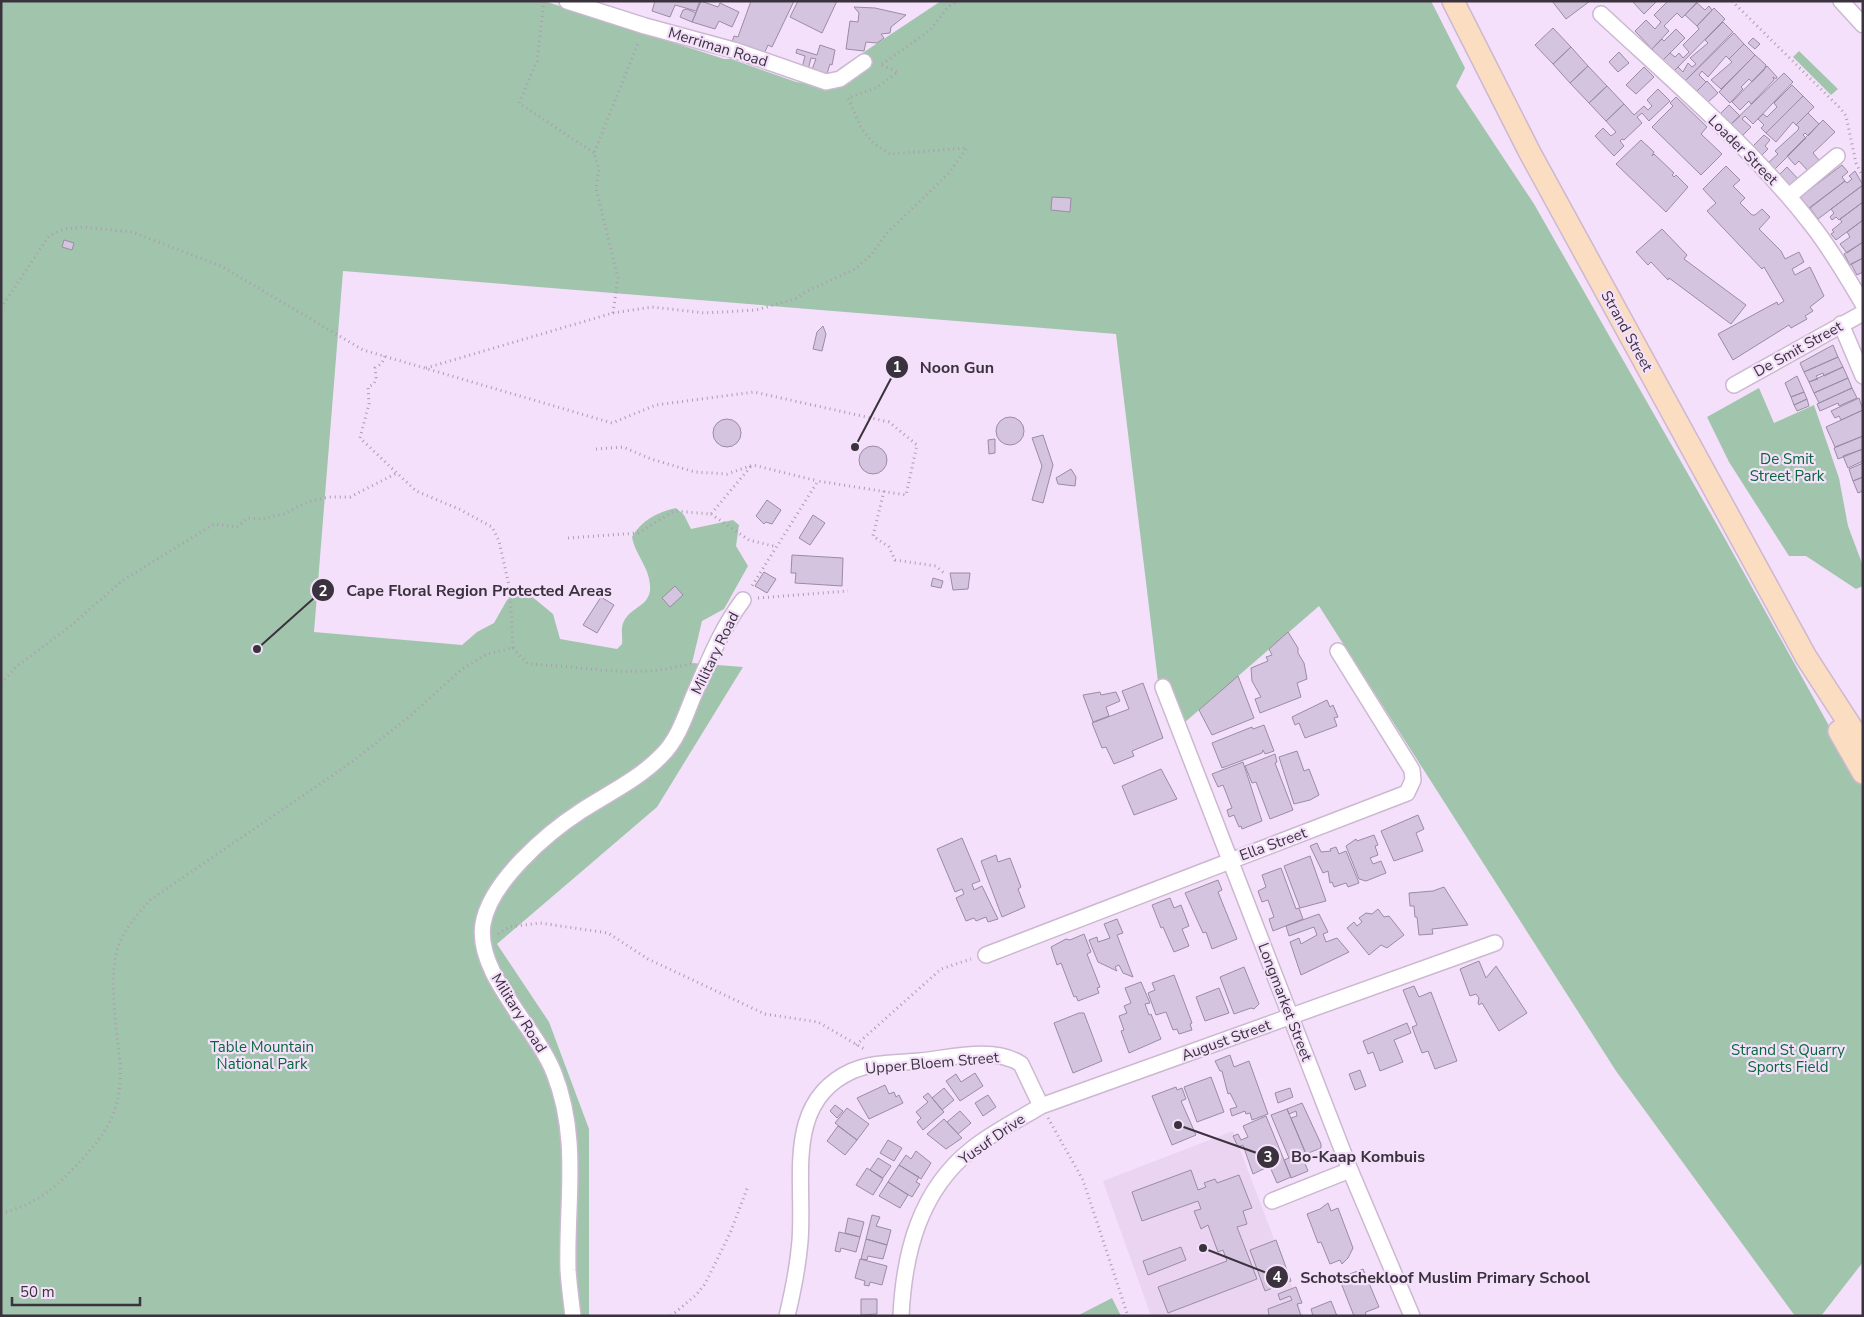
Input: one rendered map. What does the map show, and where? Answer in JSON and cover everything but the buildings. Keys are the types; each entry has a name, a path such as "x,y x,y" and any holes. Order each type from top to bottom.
{"street":[{"name":"Merriman Road","path":"567,1 645,26 736,51 826,82 840,79 864,62"},
{"name":"Strand Street","path":"1453,1 1530,153 1806,658 1863,745"},
{"path":"1841,1 1863,24"},
{"name":"Loader Street","path":"1601,14 1700,107 1789,196 1836,259 1863,304"},
{"path":"1789,196 1837,156"},
{"name":"De Smit Street","path":"1734,385 1863,312"},
{"path":"1841,324 1863,376"},
{"name":"Military Road","path":"573,1316 568,1268 572,1186 567,1114 554,1073 538,1042 496,979 486,958 483,944 484,922 492,899 510,875 535,848 578,813 647,768 662,756 677,733 728,621 743,600"},
{"name":"Ella Street","path":"986,955 1407,793 1411,787 1412,770 1338,652"},
{"name":"Strand Street","path":"1806,658 1829,713 1863,773"},
{"name":"Longmarket Street","path":"1163,687 1350,1170 1412,1316"},
{"name":"August Street","path":"1041,1106 1495,943"},
{"name":"Upper Bloem Street","path":"788,1316 800,1240 803,1128 811,1109 823,1091 854,1070 891,1064 990,1055 1007,1057 1021,1064 1041,1106"},
{"name":"Yusuf Drive","path":"900,1316 902,1279 908,1251 922,1212 931,1195 958,1161 974,1148 1041,1106"},
{"path":"1272,1201 1350,1170"}],"path":[{"path":"544,1 538,61 519,103 594,153 600,170 596,188 618,278 614,313"},
{"path":"882,64 929,31 948,7 957,1"},
{"path":"1732,1 1841,109 1846,116 1857,168 1863,177"},
{"path":"594,153 645,26"},
{"path":"426,368 522,342 588,319 614,313 652,307 705,313 756,310 795,299 805,292 855,269 872,254 886,234 949,173 967,148 890,154 873,143 861,128 848,98 876,88 898,72 882,64 864,62"},
{"path":"1,308 49,236 64,229 83,226 132,232 221,266 363,350 612,423 656,404 754,392 889,422 917,444 906,495 818,482 753,465 727,474 695,472 651,459 623,447 596,448"},
{"path":"385,356 382,363 375,368 376,378 374,384 368,387 369,404 360,438 416,491 459,509 492,527 499,541 510,590 513,648 528,664 565,665 619,673 669,670 711,656"},
{"path":"711,514 753,465"},
{"path":"1,683 16,667 73,624 122,580 214,524 237,527 248,518 261,519 284,514 307,502 328,497 350,497 397,473"},
{"path":"743,600 818,482"},
{"path":"884,491 873,536 889,547 895,560 936,566 945,574"},
{"path":"568,538 638,533 674,511 711,514 749,540 776,547"},
{"path":"743,600 848,591"},
{"path":"1,1213 33,1203 54,1190 79,1163 104,1130 115,1110 121,1069 114,1002 114,971 118,946 132,920 150,900 352,762 410,716 462,669 487,654 513,648"},
{"path":"483,944 509,927 540,924 608,933 648,959 765,1014 818,1022 891,1064"},
{"path":"856,1045 941,969 986,955"},
{"path":"1052,1127 1082,1180 1128,1316"},
{"path":"670,1316 705,1284 731,1231 748,1186"}],"shaded area":[{"path":"1233,1131 1303,1316 1151,1316 1103,1181"}],"green space":[{"name":"Table Mountain National Park","path":"1,1 544,1 724,59 731,59 796,82 825,86 840,68 941,1 1431,1 1465,68 1456,86 1534,204 1724,537 1863,787 1863,1262 1821,1316 1795,1316 1616,1071 1319,606 1177,729 1160,698 1116,334 343,271 314,632 462,645 477,632 494,623 507,600 519,591 524,590 553,614 560,639 617,649 622,644 624,621 627,616 645,602 650,592 649,578 632,537 640,526 662,512 676,508 684,515 691,529 733,520 739,525 736,546 748,566 724,609 702,621 692,663 743,667 657,807 497,944 549,1022 589,1129 589,1316 1,1316"},
{"path":"1799,51 1838,89 1831,95 1793,57"},
{"name":"De Smit Street Park","path":"1759,388 1774,423 1814,405 1839,478 1848,526 1863,566 1863,586 1856,589 1806,556 1789,556 1729,462 1707,417"},
{"path":"1112,1298 1121,1316 1077,1316"}],"place":[{"name":"Noon Gun","path":"855,447"},
{"name":"Cape Floral Region Protected Areas","path":"257,649"},
{"name":"Bo-Kaap Kombuis","path":"1178,1125"},
{"name":"Schotschekloof Muslim Primary School","path":"1203,1248"}],"park label":[{"name":"Strand St Quarry Sports Field","path":"1788,1058"}]}
